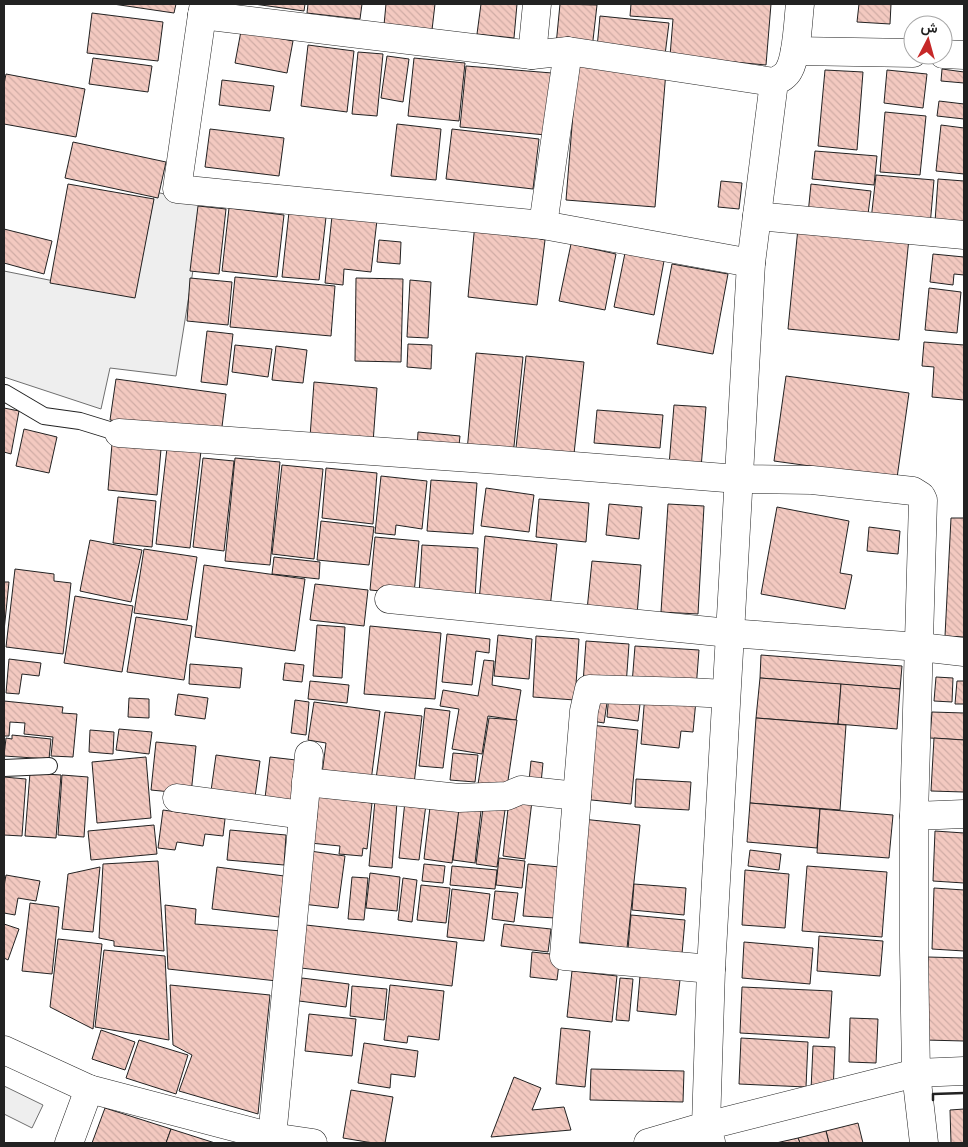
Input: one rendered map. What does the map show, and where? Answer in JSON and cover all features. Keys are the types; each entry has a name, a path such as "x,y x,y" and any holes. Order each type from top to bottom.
{"street":[{"path":"532,55 537,4"},
{"path":"751,263 543,225 177,189 203,9 532,55 568,51 774,82 782,79 790,70 795,51 800,4"},
{"path":"543,225 568,51"},
{"path":"795,51 903,54"},
{"path":"708,1134 711,969 751,263 774,82"},
{"path":"757,216 964,235"},
{"path":"118,433 738,479 812,480 913,491 921,496 923,500 920,647 914,816 914,951 916,1073 924,1143"},
{"path":"389,599 729,633 964,652"},
{"path":"711,969 564,956 584,711 589,688 726,694"},
{"path":"272,1137 309,755"},
{"path":"306,782 459,798 507,796 521,790 577,796"},
{"path":"177,798 303,815"},
{"path":"914,816 964,814"},
{"path":"4,1050 89,1089 272,1137 313,1143"},
{"path":"648,1143 708,1134 916,1073 964,1071"},
{"path":"69,1143 89,1089"}],"lane":[{"path":"6,393 44,416 80,421 118,433"},
{"path":"4,768 48,766"}],"shaded area":[{"path":"155,192 204,202 176,376 110,368 101,409 4,377 4,271 134,297"},
{"path":"4,1086 43,1105 32,1128 4,1114"}],"building":[{"path":"113,4 176,4 174,13"},
{"path":"254,4 305,4 304,11"},
{"path":"308,4 362,4 360,19 307,13"},
{"path":"386,4 435,4 432,30 384,25"},
{"path":"481,4 517,4 514,38 477,34"},
{"path":"560,4 597,5 592,49 556,45"},
{"path":"631,4 771,4 766,65 670,56 673,19 630,16"},
{"path":"859,4 891,4 890,24 857,22"},
{"path":"92,13 163,22 158,61 87,53"},
{"path":"600,16 669,23 665,55 597,48"},
{"path":"241,31 293,41 287,73 235,63"},
{"path":"308,45 354,51 347,112 301,106"},
{"path":"358,52 383,54 377,116 352,114"},
{"path":"387,56 409,59 403,102 381,98"},
{"path":"93,58 152,66 148,92 89,84"},
{"path":"414,58 465,63 459,121 408,116"},
{"path":"577,64 666,71 655,207 566,200"},
{"path":"466,66 552,73 546,135 460,127"},
{"path":"942,69 964,72 964,83 941,81"},
{"path":"825,70 863,72 857,150 818,146"},
{"path":"887,70 927,74 923,108 884,103"},
{"path":"6,74 85,89 76,137 4,124 4,84"},
{"path":"222,80 274,86 270,111 219,105"},
{"path":"939,101 964,104 964,119 937,116"},
{"path":"885,112 926,116 920,175 880,172"},
{"path":"397,124 441,129 436,180 391,176"},
{"path":"941,125 964,128 964,174 936,171"},
{"path":"210,129 284,138 279,176 205,167"},
{"path":"452,129 539,139 533,189 446,179"},
{"path":"73,142 166,162 158,198 65,178"},
{"path":"815,151 877,156 874,185 812,179"},
{"path":"876,175 934,180 930,226 871,220"},
{"path":"938,179 964,181 964,224 935,222"},
{"path":"721,181 742,183 739,209 718,207"},
{"path":"68,184 154,199 135,298 50,283"},
{"path":"811,184 871,191 867,222 808,214"},
{"path":"198,206 226,209 219,274 190,271"},
{"path":"229,208 284,215 277,277 222,271"},
{"path":"289,212 326,217 319,280 282,277"},
{"path":"332,216 377,220 371,272 344,269 343,285 325,283"},
{"path":"475,223 545,240 537,305 468,297"},
{"path":"798,228 909,238 899,340 788,329"},
{"path":"4,229 52,241 44,274 4,263"},
{"path":"379,240 401,242 400,264 377,262"},
{"path":"571,244 616,254 605,310 559,301"},
{"path":"625,253 664,261 654,315 614,307"},
{"path":"933,254 964,257 964,275 954,274 953,285 930,282"},
{"path":"672,264 728,274 713,354 657,344"},
{"path":"235,277 335,286 331,336 230,327"},
{"path":"190,278 232,282 228,325 187,321"},
{"path":"356,278 403,279 401,362 355,361"},
{"path":"410,280 431,282 428,338 407,337"},
{"path":"929,288 961,292 957,333 925,330"},
{"path":"207,331 233,334 227,385 201,382"},
{"path":"924,342 964,345 964,400 932,397 934,367 922,366"},
{"path":"408,344 432,345 431,369 407,367"},
{"path":"235,345 272,349 268,377 232,372"},
{"path":"276,346 307,350 303,383 272,380"},
{"path":"476,353 523,357 513,456 467,451"},
{"path":"526,356 584,362 573,463 515,457"},
{"path":"786,376 909,393 897,478 774,461"},
{"path":"116,379 226,394 221,435 110,420"},
{"path":"314,382 377,388 373,443 310,437"},
{"path":"674,405 706,407 701,468 669,465"},
{"path":"4,408 19,411 11,454 4,452"},
{"path":"597,410 663,415 660,448 594,443"},
{"path":"24,429 57,437 49,473 16,466"},
{"path":"418,432 460,436 458,454 417,449"},
{"path":"112,444 161,449 157,495 108,490"},
{"path":"167,448 201,451 190,548 156,544"},
{"path":"203,458 234,461 224,551 193,547"},
{"path":"235,458 280,462 270,565 225,561"},
{"path":"282,465 323,469 314,559 272,554"},
{"path":"326,468 377,473 373,524 322,518"},
{"path":"381,476 427,481 422,529 396,525 395,535 375,533"},
{"path":"431,480 477,483 473,534 427,531"},
{"path":"486,488 534,495 529,532 481,526"},
{"path":"118,497 156,501 152,547 113,543"},
{"path":"539,499 589,503 586,542 536,537"},
{"path":"609,504 642,507 639,539 606,535"},
{"path":"668,504 704,506 698,614 661,612"},
{"path":"777,507 849,521 840,573 852,575 845,609 761,594"},
{"path":"951,518 964,518 964,637 945,636"},
{"path":"321,521 374,527 369,565 317,560"},
{"path":"869,527 900,531 898,554 867,551"},
{"path":"485,536 557,544 550,608 479,601"},
{"path":"375,537 419,541 414,594 370,590"},
{"path":"90,540 142,550 131,602 80,591"},
{"path":"422,545 478,548 475,599 419,595"},
{"path":"144,549 197,557 187,620 134,613"},
{"path":"274,557 320,562 319,579 272,574"},
{"path":"592,561 641,565 637,615 587,610"},
{"path":"204,565 305,579 295,651 195,637"},
{"path":"15,569 54,574 54,581 71,583 63,654 6,647"},
{"path":"4,582 9,582 4,631"},
{"path":"315,584 368,590 364,626 310,620"},
{"path":"75,596 133,606 122,672 64,663"},
{"path":"136,617 192,626 184,680 127,672"},
{"path":"317,625 345,627 342,678 313,676"},
{"path":"370,626 441,633 435,699 364,694"},
{"path":"447,634 490,639 489,653 476,651 472,685 442,682"},
{"path":"498,635 532,639 529,679 494,676"},
{"path":"536,636 579,639 575,700 533,697"},
{"path":"586,641 629,644 626,686 583,683"},
{"path":"635,646 699,650 696,689 632,684"},
{"path":"761,655 902,666 900,689 760,678"},
{"path":"9,659 41,663 39,676 22,674 19,694 6,693"},
{"path":"484,660 494,661 492,685 521,690 516,720 488,716 482,754 452,749 459,709 440,706 443,690 478,696"},
{"path":"285,663 304,665 302,682 283,680"},
{"path":"190,664 242,668 240,688 189,684"},
{"path":"936,677 953,678 952,702 934,701"},
{"path":"760,678 841,684 838,724 756,718"},
{"path":"310,681 349,685 347,703 308,699"},
{"path":"957,681 964,681 964,704 955,704"},
{"path":"841,684 900,689 897,729 838,724"},
{"path":"609,693 641,696 638,721 607,717"},
{"path":"178,694 208,698 205,719 175,715"},
{"path":"595,694 608,696 604,723 592,721"},
{"path":"645,694 696,700 693,732 681,731 679,748 641,744"},
{"path":"129,698 149,699 149,718 128,717"},
{"path":"295,700 309,702 306,735 291,733"},
{"path":"4,701 63,707 62,713 77,714 73,757 51,756 53,737 24,734 25,723 10,722 9,736 4,736"},
{"path":"314,702 380,711 371,781 322,774 326,743 308,740"},
{"path":"425,708 450,711 443,768 419,766"},
{"path":"385,712 422,716 414,784 376,779"},
{"path":"932,712 964,713 964,740 930,738"},
{"path":"489,718 517,720 506,794 477,790"},
{"path":"756,718 846,725 840,810 750,803"},
{"path":"590,725 638,730 631,804 582,799"},
{"path":"119,729 152,732 149,754 116,750"},
{"path":"90,730 114,732 113,754 89,752"},
{"path":"12,735 51,739 49,759 4,756 6,738 12,739"},
{"path":"934,738 964,740 964,792 931,791"},
{"path":"156,742 196,746 191,794 151,790"},
{"path":"453,753 478,755 475,782 450,780"},
{"path":"216,755 260,761 255,797 211,791"},
{"path":"146,757 151,818 97,823 92,762"},
{"path":"270,757 296,760 292,801 265,798"},
{"path":"531,761 543,763 541,783 529,781"},
{"path":"30,773 61,775 56,838 25,836"},
{"path":"62,775 88,777 84,837 58,835"},
{"path":"4,777 26,779 22,836 4,835"},
{"path":"636,779 691,782 689,810 635,807"},
{"path":"316,792 357,796 356,801 372,803 367,849 363,848 362,856 339,854 340,846 310,843"},
{"path":"509,799 532,801 525,859 503,856"},
{"path":"375,800 397,802 392,868 369,866"},
{"path":"484,800 506,803 497,867 476,864"},
{"path":"405,801 426,804 419,860 399,858"},
{"path":"750,803 820,809 817,848 747,842"},
{"path":"430,807 459,811 452,863 424,859"},
{"path":"459,808 481,811 475,863 453,860"},
{"path":"820,809 893,815 889,858 817,853"},
{"path":"163,810 225,819 223,836 205,834 203,846 177,842 175,850 158,848"},
{"path":"582,819 640,825 627,948 570,941"},
{"path":"154,825 157,854 91,860 88,831"},
{"path":"230,830 286,835 284,865 227,860"},
{"path":"935,831 964,833 964,883 933,881"},
{"path":"750,850 781,854 779,870 748,866"},
{"path":"310,851 345,856 338,908 302,904"},
{"path":"499,858 525,861 522,888 496,885"},
{"path":"158,861 164,951 114,946 114,941 99,938 103,864"},
{"path":"424,864 445,866 443,883 422,881"},
{"path":"528,864 560,867 555,918 523,916"},
{"path":"452,866 497,870 495,889 450,885"},
{"path":"807,866 887,872 882,937 802,931"},
{"path":"100,867 93,932 62,929 68,874"},
{"path":"217,867 284,876 279,917 212,909"},
{"path":"745,870 789,874 785,928 742,925"},
{"path":"370,873 400,877 397,911 366,908"},
{"path":"6,875 40,881 36,901 18,898 15,915 4,913"},
{"path":"352,877 368,878 364,920 348,919"},
{"path":"403,878 417,880 412,922 398,920"},
{"path":"634,884 686,888 684,915 632,910"},
{"path":"421,885 450,888 446,923 417,920"},
{"path":"934,888 964,890 964,951 932,949"},
{"path":"452,889 490,894 484,941 447,937"},
{"path":"495,891 518,893 514,922 492,919"},
{"path":"30,903 59,907 52,974 22,971"},
{"path":"165,905 196,909 195,924 282,931 277,981 168,969"},
{"path":"631,915 685,920 682,954 628,949"},
{"path":"4,924 19,929 8,960 4,958"},
{"path":"504,924 551,929 548,952 501,946"},
{"path":"306,925 457,942 452,986 301,968"},
{"path":"819,936 883,941 880,976 817,971"},
{"path":"58,939 102,944 93,1029 50,1007"},
{"path":"744,942 813,948 810,984 742,978"},
{"path":"104,950 165,956 169,1040 95,1027"},
{"path":"532,952 560,955 557,980 530,977"},
{"path":"928,957 964,958 964,1041 925,1040"},
{"path":"572,971 617,976 612,1022 567,1017"},
{"path":"640,976 680,980 676,1015 637,1011"},
{"path":"302,978 349,984 346,1007 299,1001"},
{"path":"620,978 633,979 629,1021 616,1020"},
{"path":"170,985 270,995 258,1114 179,1091 192,1055 173,1045"},
{"path":"390,985 444,991 439,1040 408,1036 407,1043 384,1040"},
{"path":"352,986 387,989 384,1020 350,1016"},
{"path":"742,987 832,991 829,1038 740,1033"},
{"path":"309,1014 356,1019 352,1056 305,1051"},
{"path":"850,1018 878,1019 876,1063 849,1062"},
{"path":"561,1028 590,1031 585,1087 556,1084"},
{"path":"101,1030 135,1042 125,1070 92,1059"},
{"path":"741,1038 808,1042 806,1087 739,1084"},
{"path":"139,1040 188,1055 176,1094 126,1078"},
{"path":"364,1043 418,1051 415,1077 391,1074 390,1088 358,1083"},
{"path":"813,1046 835,1047 833,1091 811,1090"},
{"path":"591,1069 684,1071 683,1102 590,1100"},
{"path":"514,1077 541,1088 532,1110 564,1107 571,1130 491,1137"},
{"path":"351,1090 393,1097 385,1143 343,1138"},
{"path":"105,1108 171,1129 166,1143 92,1143"},
{"path":"964,1109 964,1143 951,1143 950,1110"},
{"path":"858,1123 863,1143 829,1143 826,1131"},
{"path":"171,1129 215,1143 166,1143"},
{"path":"826,1131 829,1143 800,1143 798,1138"},
{"path":"798,1138 800,1143 776,1143"}],"wall":[{"path":"933,1100 933,1094 964,1093"}]}
